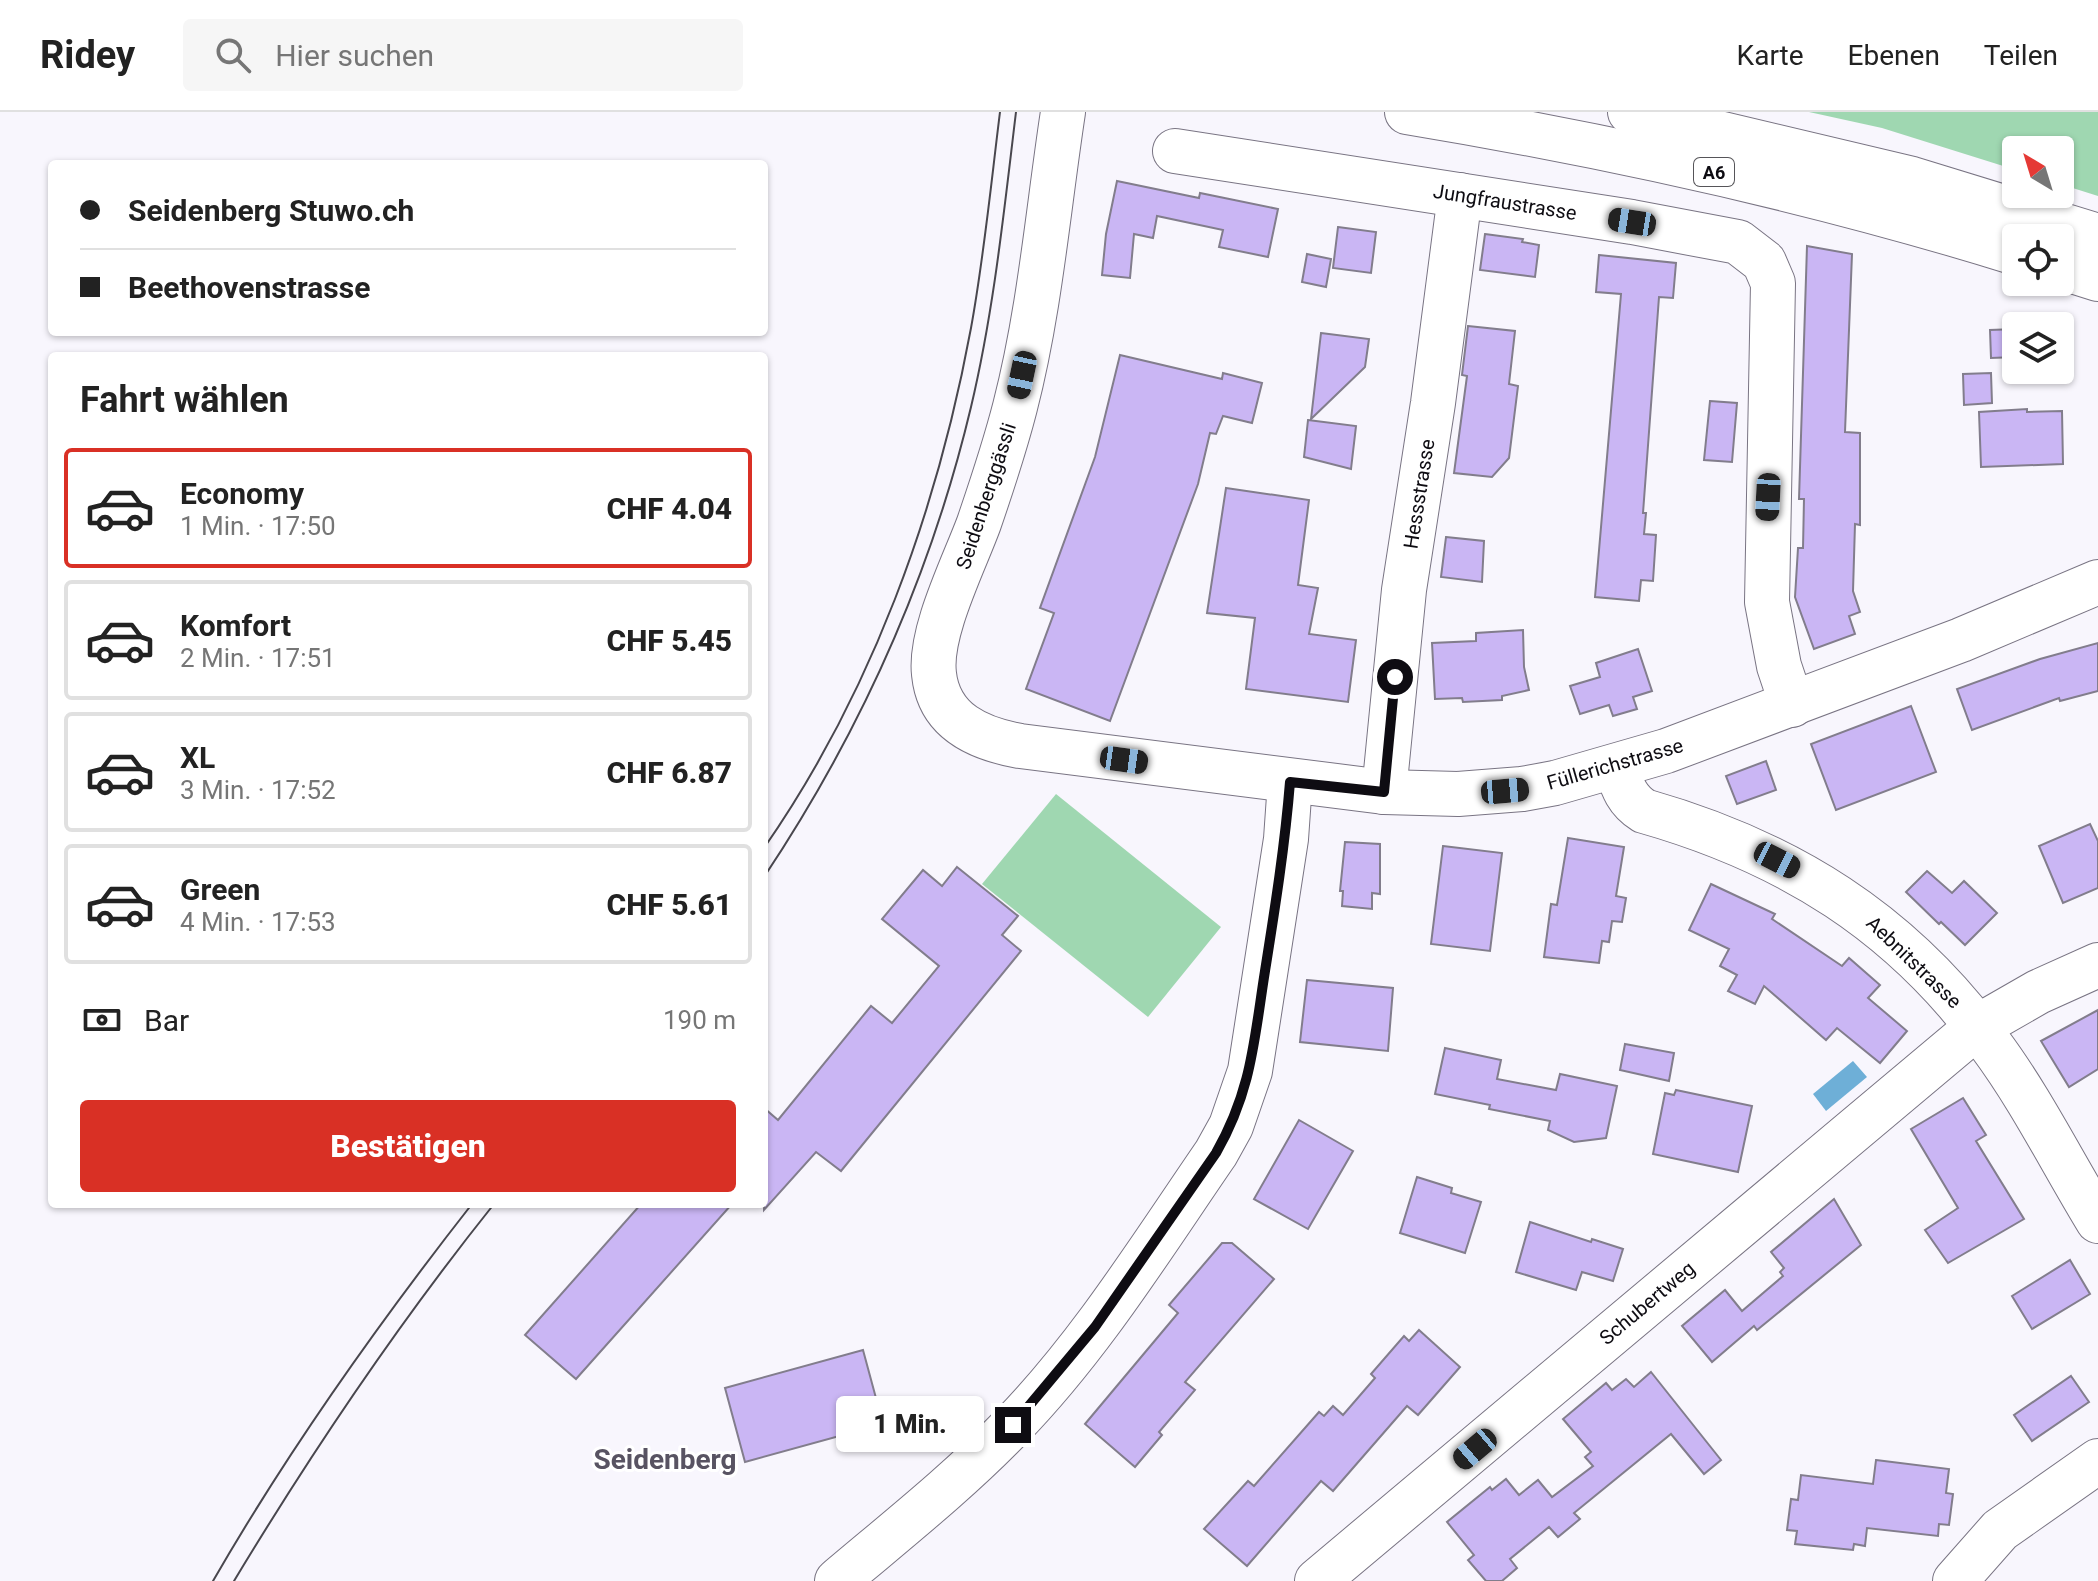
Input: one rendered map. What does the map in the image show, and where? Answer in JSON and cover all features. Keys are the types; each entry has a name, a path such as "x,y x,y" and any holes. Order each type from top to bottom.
{"main road":[{"name":"Seidenberggässli","path":"937,689 934,661 940,627 979,523 1015,406 1035,315 1063,112"},
{"name":"A6","path":"1407,112 1574,142 1716,173 1900,219 2002,249"},
{"name":"A6","path":"1630,112 1912,179 2098,236"},
{"name":"Jungfraustrasse","path":"1175,151 1632,222 1738,242 1764,262 1773,283 1765,572 1767,602 1779,666 1792,705"},
{"name":"Hessstrasse","path":"1384,792 1404,590 1433,403 1460,195"},
{"path":"2074,271 2098,279"},
{"name":"Füllerichstrasse","path":"937,689 949,711 962,724 994,741 1384,792 1458,794 1522,789 1616,767 1792,705 1961,640 2098,582"},
{"name":"Aebnitstrasse","path":"1616,767 1626,795 1634,805 1644,811 1714,832 1793,868 1867,915 1930,972 2002,1060 2098,1221"},
{"path":"837,1581 961,1477 1013,1425 1095,1327 1216,1153 1231,1126 1250,1071 1286,839 1290,782"},
{"name":"Schubertweg","path":"1317,1581 1977,1027 2038,992 2098,965"},
{"path":"1955,1581 2000,1530 2098,1461"}],"green space":[{"path":"1809,112 2098,112 2098,196 2074,188 2074,136 2002,136 2002,166 1882,128"},
{"path":"1056,794 1221,927 1148,1017 982,884"}],"water":[{"path":"1853,1061 1867,1077 1826,1111 1813,1094"}],"building":[{"path":"1117,181 1199,198 1200,193 1278,209 1268,257 1219,247 1223,230 1157,216 1153,238 1134,234 1130,278 1102,275 1106,234"},
{"path":"1338,227 1376,232 1371,273 1333,268"},
{"path":"1485,234 1523,239 1522,242 1539,245 1535,277 1480,270"},
{"path":"1807,246 1852,254 1845,432 1860,433 1860,525 1855,524 1853,591 1860,612 1849,616 1855,634 1814,649 1795,597 1798,548 1803,548 1804,499 1799,499"},
{"path":"1307,254 1331,259 1326,287 1302,282"},
{"path":"1599,255 1676,263 1673,298 1659,297 1643,513 1646,513 1644,534 1656,535 1653,581 1641,580 1639,601 1595,597 1621,294 1596,292"},
{"path":"1468,326 1515,331 1509,384 1518,386 1509,458 1492,477 1454,473 1467,376 1462,375"},
{"path":"1990,330 2002,330 2002,358 1991,358"},
{"path":"1321,333 1369,339 1365,367 1311,419"},
{"path":"1120,355 1222,379 1223,373 1262,383 1252,423 1223,416 1216,434 1210,433 1198,484 1110,721 1026,689 1054,613 1040,608 1095,457"},
{"path":"1991,373 1992,403 1964,405 1963,374"},
{"path":"1710,401 1737,403 1732,462 1704,460"},
{"path":"2027,409 2027,412 2062,411 2063,464 1981,467 1979,412"},
{"path":"1308,420 1356,426 1351,469 1304,457"},
{"path":"1226,488 1309,500 1298,585 1318,588 1309,634 1356,640 1348,702 1246,689 1255,618 1207,613"},
{"path":"1446,537 1484,541 1482,582 1441,577"},
{"path":"1523,630 1524,667 1529,690 1502,696 1502,700 1463,702 1462,698 1435,699 1432,643 1476,641 1476,633"},
{"path":"2098,643 2098,691 2060,701 2059,698 1972,730 1957,689 2040,659"},
{"path":"1638,649 1652,691 1633,697 1637,709 1613,716 1609,705 1580,714 1570,686 1600,677 1596,663"},
{"path":"1911,706 1936,772 1836,810 1811,744"},
{"path":"1766,761 1776,790 1737,804 1726,776"},
{"path":"2090,824 2098,841 2098,888 2063,903 2039,846"},
{"path":"1568,838 1624,847 1616,896 1626,898 1622,922 1612,921 1609,942 1602,941 1599,963 1544,957 1551,904 1557,905"},
{"path":"1345,842 1380,844 1380,894 1372,893 1372,909 1342,906 1343,891 1340,891"},
{"path":"1443,846 1502,853 1490,951 1431,944"},
{"path":"957,867 1018,916 1002,935 1021,951 841,1171 816,1152 768,1206 768,1111 778,1120 871,1006 892,1023 939,966 882,919 923,870 942,886"},
{"path":"1927,871 1952,893 1964,881 1997,913 1965,945 1906,892"},
{"path":"1711,884 1775,914 1772,919 1842,966 1849,958 1880,985 1868,998 1907,1031 1880,1063 1837,1028 1826,1040 1764,986 1755,1004 1728,991 1737,975 1720,966 1729,949 1689,930"},
{"path":"1307,980 1393,988 1388,1051 1300,1042"},
{"path":"2098,1010 2098,1069 2069,1087 2041,1041"},
{"path":"1625,1044 1674,1053 1669,1081 1620,1070"},
{"path":"1445,1048 1501,1060 1497,1079 1556,1090 1560,1074 1617,1086 1606,1138 1574,1142 1548,1130 1550,1121 1435,1094"},
{"path":"1676,1090 1752,1106 1738,1172 1653,1154 1665,1093 1674,1095"},
{"path":"1963,1098 1986,1135 1976,1141 2024,1219 1948,1263 1925,1230 1958,1208 1911,1129"},
{"path":"1299,1120 1353,1151 1308,1229 1254,1199"},
{"path":"1417,1177 1452,1188 1451,1193 1481,1202 1465,1253 1400,1233"},
{"path":"1834,1199 1861,1245 1757,1330 1754,1326 1712,1362 1682,1326 1725,1290 1742,1311 1783,1276 1780,1272 1784,1268 1771,1252"},
{"path":"637,1208 728,1208 576,1379 525,1335"},
{"path":"1530,1222 1623,1249 1613,1281 1582,1272 1576,1290 1516,1272"},
{"path":"1222,1243 1232,1243 1274,1279 1185,1382 1195,1390 1159,1432 1162,1435 1135,1467 1085,1424 1178,1313 1169,1305"},
{"path":"2070,1260 2090,1294 2032,1329 2012,1296"},
{"path":"1419,1330 1460,1367 1418,1415 1407,1406 1333,1491 1321,1481 1247,1566 1204,1529 1248,1481 1254,1486 1319,1412 1324,1416 1333,1406 1343,1415 1375,1378 1371,1374 1404,1336 1409,1341"},
{"path":"863,1350 883,1424 745,1462 725,1388"},
{"path":"1651,1372 1721,1460 1704,1474 1671,1434 1574,1513 1580,1519 1558,1537 1549,1527 1510,1559 1517,1568 1502,1581 1486,1581 1468,1560 1474,1555 1447,1522 1490,1487 1492,1490 1506,1479 1519,1495 1538,1480 1552,1497 1593,1466 1585,1457 1591,1452 1563,1419 1606,1383 1612,1390 1626,1379 1634,1387"},
{"path":"2071,1376 2089,1402 2032,1441 2014,1415"},
{"path":"1876,1460 1949,1469 1946,1493 1953,1494 1949,1525 1939,1524 1938,1536 1867,1528 1865,1546 1854,1544 1853,1550 1795,1544 1797,1531 1787,1530 1791,1499 1798,1500 1801,1475 1873,1484"}],"tram line":[{"path":"768,842 837,728 868,664 919,533 957,397 971,328 1000,112"},
{"path":"768,871 799,822 861,709 913,592 955,470 986,334 1016,112"},
{"path":"213,1581 272,1483 336,1388 469,1208"},
{"path":"234,1581 358,1388 491,1208"}],"district":[{"name":"Seidenberg","path":"665,1459"}],"route":[{"path":"1013,1425 1095,1327 1216,1153 1231,1126 1244,1096 1250,1071 1286,839 1290,782 1384,792 1395,677"}]}
